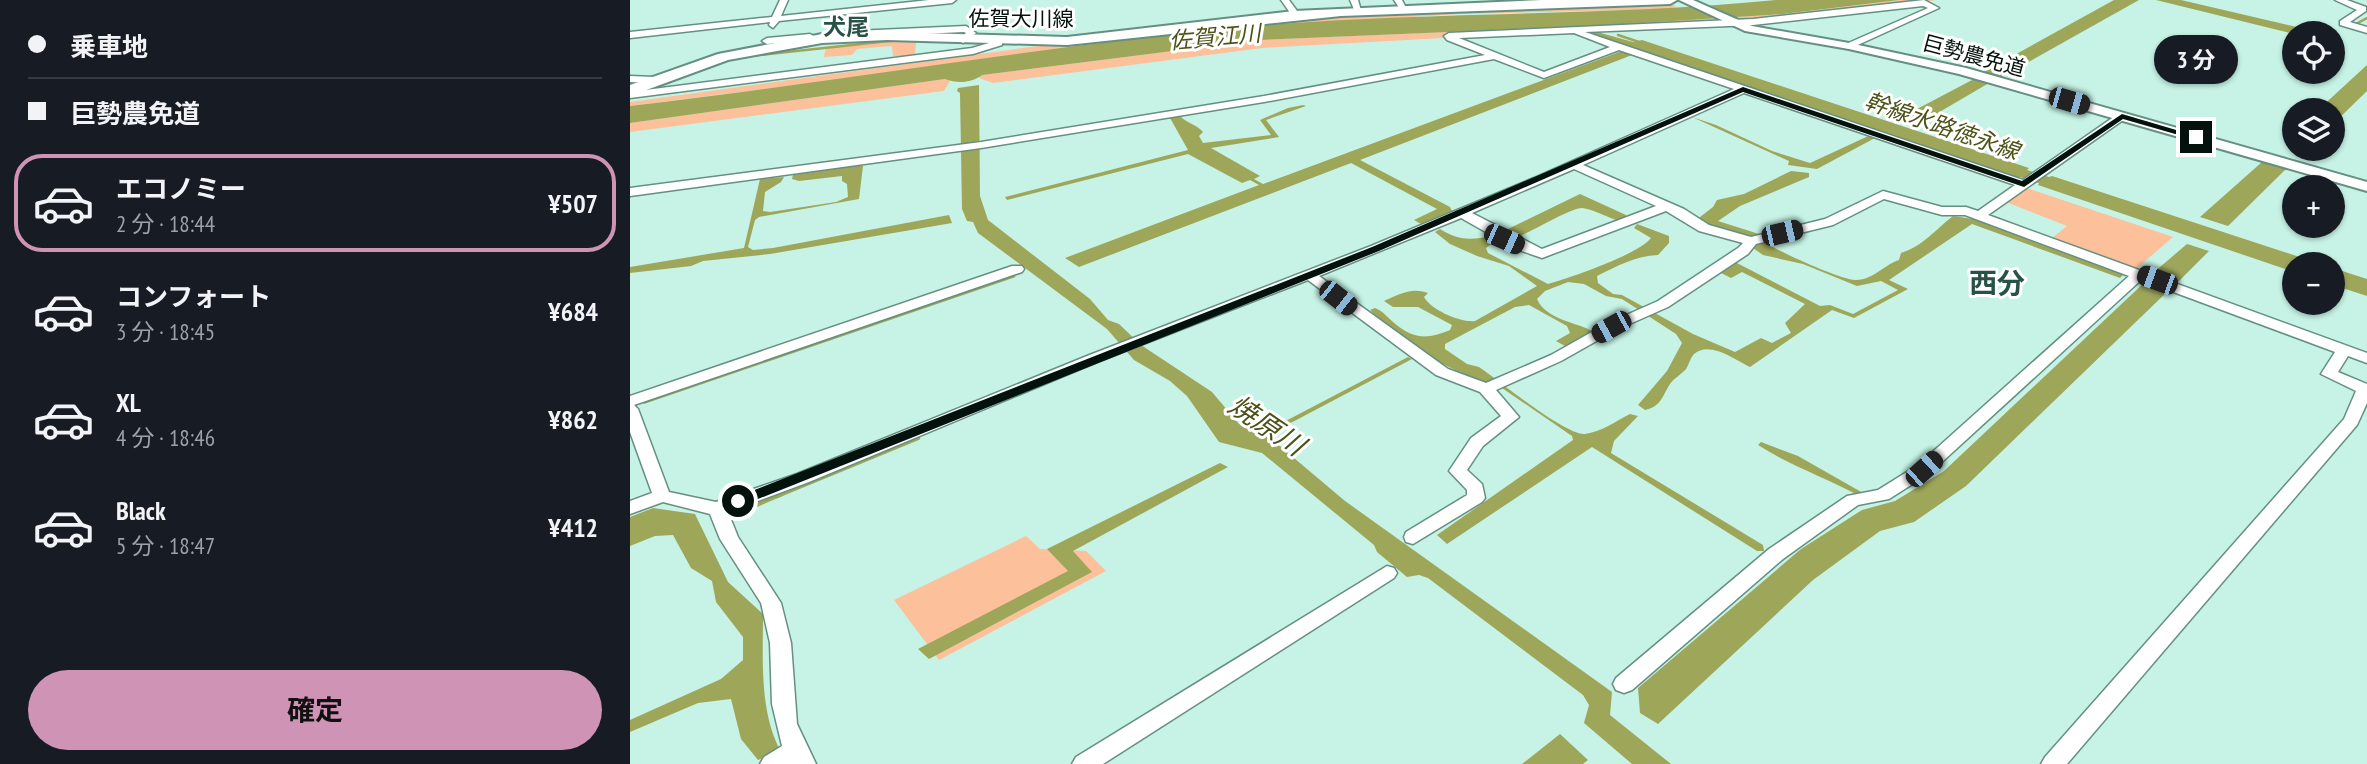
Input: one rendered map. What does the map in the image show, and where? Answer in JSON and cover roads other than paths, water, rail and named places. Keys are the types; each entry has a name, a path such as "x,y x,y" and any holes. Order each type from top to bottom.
{"main road":[{"name":"佐賀大川線","path":"630,93 654,80 766,45 864,37 999,43 1075,40 1296,15 1326,8 1670,0"}],"street":[{"path":"766,45 784,0"},
{"path":"630,35 952,0"},
{"path":"1285,0 1296,15"},
{"path":"2339,0 2364,9 2343,23 2367,30"},
{"name":"巨勢農免道","path":"1688,2 1767,34 1849,47 1962,71 2367,187"},
{"path":"1619,47 1545,75 1449,36 1732,22 1924,3 1935,8 1849,47"},
{"path":"1573,31 1875,134 2031,179"},
{"path":"630,93 973,51 999,43"},
{"path":"630,192 981,145 1264,99 1493,56"},
{"path":"630,79 654,80"},
{"path":"630,508 662,496 717,509 803,478 1462,213 1743,89"},
{"path":"1980,215 2122,116"},
{"path":"1574,165 1667,206 1704,228 1751,241 1829,222 1883,195 1942,211 1980,215 2367,358"},
{"path":"1462,213 1495,230 1504,239 1542,254 1667,206"},
{"path":"1308,274 1442,372 1495,386 1647,311 1743,251 1751,241"},
{"path":"630,401 1017,269"},
{"path":"1623,684 1776,554 1853,500 1883,495 1924,469 2139,274"},
{"path":"2053,764 2351,421 2364,391 2359,386 2329,374 2344,350"},
{"path":"1413,537 1476,498 1476,488 1458,471 1477,442 1511,417 1495,386"},
{"path":"630,408 662,496"},
{"path":"717,509 729,538 771,602 780,638 780,703 789,758"},
{"path":"1083,764 1387,573"}],"water":[{"name":"佐賀江川","path":"1776,0 1899,0 1783,14 1593,26 1260,40 982,75 964,82 945,79 630,123 630,106 1177,34 1321,21 1646,9"},
{"path":"2114,0 2139,0 2000,78 1982,73"},
{"path":"2156,0 2181,0 2282,24 2282,31"},
{"path":"1590,30 1633,42 1642,40 2029,168 2027,170 2284,252 2282,252 2282,268 2038,185 2039,183 1880,132 1872,137 1875,138 1817,169 1788,165 1789,161 1692,117 1772,151 1810,163 1877,132 1591,34"},
{"path":"1622,51 1632,55 1360,160 1450,207 1452,211 1421,224 1414,220 1437,209 1351,163 1079,267 1065,258 1259,185 1250,180 1242,183 1188,154 1007,200 1005,197 1188,150 1170,118 1180,116 1198,127 1203,132 1199,136 1203,143 1271,135 1260,120 1288,108 1306,106 1266,120 1279,137 1211,148 1260,176 1254,179 1263,184"},
{"path":"2367,65 2367,91 2345,112 2345,98 2331,98"},
{"path":"1974,79 1989,83 1919,124 1900,118"},
{"path":"979,85 980,196 988,220 1090,299 1108,320 1119,324 1141,345 1212,392 1239,424 1255,425 1345,501 1612,692 1610,715 1671,764 1632,764 1584,723 1589,705 1583,695 1428,578 1419,575 1407,577 1377,552 1374,545 1262,453 1219,442 1187,396 1170,381 1134,360 1107,329 978,233 973,222 967,221 962,209 960,93 957,91 958,88"},
{"path":"2262,162 2286,169 2228,226 2200,217"},
{"path":"863,166 859,199 759,217 755,220 748,247 753,250 773,248 949,215 952,223 770,254 630,273 630,267 744,248 760,179 784,177 765,192 763,211 770,212 836,202 848,197 847,184 842,181 842,176 799,181 792,179 793,175"},
{"path":"1791,171 1809,173 1809,177 1740,206 1718,221 1759,234 1749,238 1701,222 1700,217 1713,207 1717,200 1744,194"},
{"path":"1580,194 1626,215 1627,218 1619,221 1582,208 1517,237 1506,230"},
{"path":"1953,216 1980,220 2125,273 2120,278 1972,224 1889,280 1908,289 1854,318 1832,310 1750,367 1715,350 1700,350 1691,357 1686,369 1672,382 1658,403 1645,410 1638,405 1667,371 1682,343 1676,334 1622,299 1606,296 1584,284 1568,282 1545,291 1537,299 1547,312 1594,332 1565,346 1556,341 1570,333 1567,326 1529,305 1515,307 1445,344 1445,349 1467,364 1479,367 1548,417 1576,432 1591,433 1630,414 1638,416 1614,441 1611,453 1763,545 1764,551 1757,551 1592,447 1447,544 1437,535 1573,440 1572,436 1502,388 1466,375 1427,355 1370,310 1375,308 1413,335 1434,335 1450,330 1452,325 1418,307 1393,307 1384,301 1406,292 1422,291 1428,293 1424,297 1428,302 1447,315 1475,321 1537,286 1509,266 1450,244 1435,232 1440,229 1453,236 1465,238 1492,236 1498,239 1486,248 1488,253 1548,284 1603,265 1644,244 1651,238 1634,228 1637,224 1669,236 1669,243 1658,255 1619,265 1597,276 1598,283 1613,294 1622,295 1693,334 1735,352 1761,338 1772,343 1791,333 1785,323 1805,304 1742,272 1731,278 1719,272 1735,262 1820,306 1830,305 1853,314 1898,290 1881,281 1857,286 1803,264 1763,255 1753,248 1762,241 1822,270 1861,280 1899,260 1901,253 1922,242"},
{"path":"2187,244 2209,251 2177,283 2167,279 2161,285 2170,289 1966,486 1914,522 1880,531 1813,580 1658,724 1640,713 1638,688 1801,549 1862,510 1895,501 1944,471 2147,280 2157,284 2163,277 2153,273"},
{"path":"2345,272 2367,279 2367,296 2345,289"},
{"path":"1011,274 1016,277 644,404 642,399"},
{"path":"1408,357 1412,359 1283,427 1278,425"},
{"path":"1761,442 1798,456 1863,493 1858,495 1782,459 1758,445"},
{"path":"1220,463 1228,467 1073,551 1092,572 929,659 918,649 1068,571 1047,549"},
{"path":"653,508 695,514 728,582 763,614 763,672 767,712 779,748 789,764 766,757 758,760 741,739 731,699 698,703 630,732 630,720 721,679 743,660 743,637 716,602 712,581 691,568 673,535 655,536 630,546 630,517"},
{"path":"1560,734 1588,760 1583,764 1522,764"}],"waterway":[{"path":"2354,25 2367,18"},
{"name":"幹線水路徳永線","path":"1618,35 1639,42"},
{"path":"750,56 898,40"},
{"path":"777,496 918,438"},
{"path":"734,514 781,494"}],"district":[{"name":"犬尾","path":"846,27"},
{"name":"西分","path":"1997,283"}],"water label":[{"name":"焼原川","path":"1267,425"}]}
